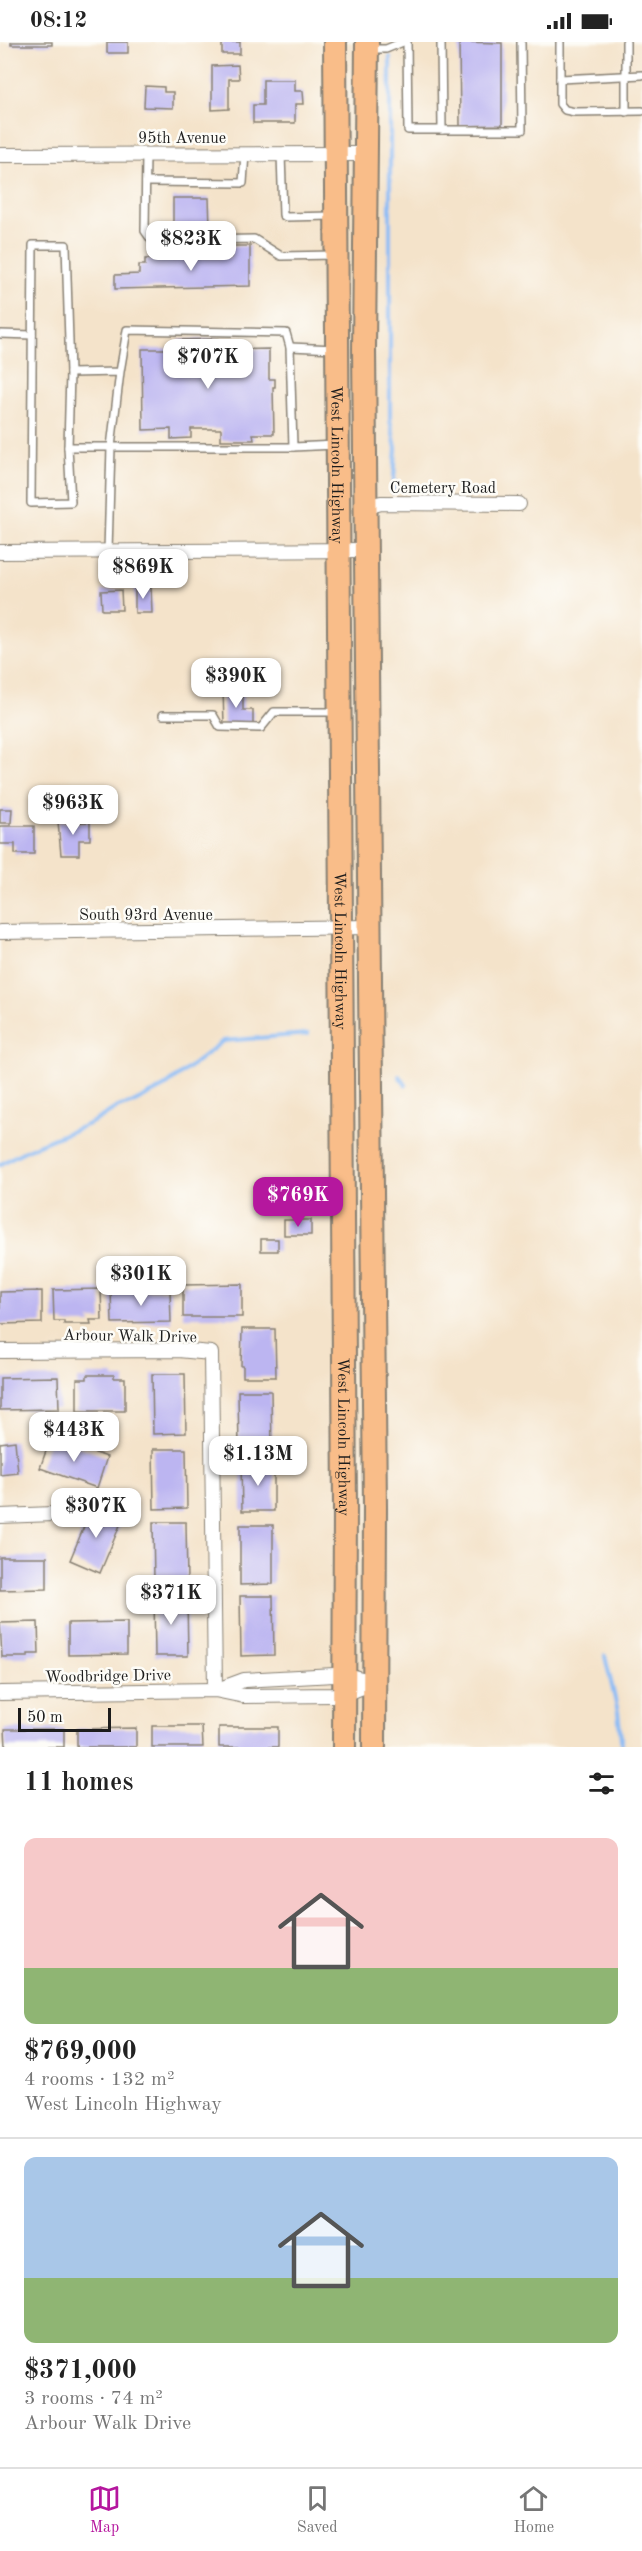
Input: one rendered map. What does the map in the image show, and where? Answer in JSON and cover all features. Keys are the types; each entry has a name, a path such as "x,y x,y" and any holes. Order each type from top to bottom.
{"main road":[{"name":"West Lincoln Highway","path":"335,42 344,1747"},
{"name":"West Lincoln Highway","path":"367,45 364,154 374,1747"}],"street":[{"name":"95th Avenue","path":"0,154 364,154"},
{"name":"Cemetery Road","path":"367,507 381,503 519,504"},
{"path":"0,552 367,550"},
{"name":"South 93rd Avenue","path":"0,932 370,927"},
{"name":"Arbour Walk Drive","path":"0,1352 178,1350 211,1353 215,1690"},
{"path":"0,1516 54,1514"},
{"name":"Woodbridge Drive","path":"215,1690 244,1680 345,1684"},
{"name":"Woodbridge Drive","path":"0,1693 215,1690 244,1696 375,1682"}],"lane":[{"path":"367,45 386,49 405,42 408,130 522,130 521,42"},
{"path":"441,42 442,130"},
{"path":"560,42 560,104 565,110 575,112 642,111"},
{"path":"626,42 626,111"},
{"path":"560,79 642,75"},
{"path":"146,153 145,231 152,241 254,239 281,256 337,255"},
{"path":"146,182 243,183 245,153"},
{"path":"281,154 283,215 286,217 337,216"},
{"path":"66,244 70,373 68,447 71,502 31,503 32,335 33,245 66,244"},
{"path":"108,551 111,447 127,330 286,333 290,347 293,447"},
{"path":"0,334 32,335"},
{"path":"290,347 338,349"},
{"path":"70,373 120,372"},
{"path":"68,447 336,445"},
{"path":"163,715 213,716 220,727 261,728 274,712 339,712"}],"building":[{"path":"11,42 52,42 52,45 11,45"},
{"path":"107,42 128,42 128,53 107,53"},
{"path":"222,42 240,42 240,54 222,54"},
{"path":"459,42 502,43 502,125 460,126"},
{"path":"238,65 239,79 229,79 229,109 212,110 212,66"},
{"path":"263,80 295,80 295,91 303,91 304,104 295,104 295,123 253,123 253,105 263,105"},
{"path":"145,86 164,87 164,92 173,92 173,108 144,107"},
{"path":"173,198 209,198 210,227 173,227"},
{"path":"231,246 250,246 250,286 115,289 115,275 139,274 139,265 145,265 145,259 231,257"},
{"path":"218,339 218,350 269,349 269,379 275,379 275,387 273,387 274,434 253,434 254,440 221,440 221,429 191,429 191,438 171,439 171,429 143,430 142,349 179,349 179,340"},
{"path":"135,587 151,587 152,613 135,613"},
{"path":"121,590 122,610 102,610 101,591"},
{"path":"223,688 243,688 243,710 253,710 253,726 224,726"},
{"path":"0,809 12,809 11,823 0,823"},
{"path":"58,822 90,822 90,840 79,840 79,855 61,855"},
{"path":"0,826 34,826 34,854 15,854 15,844 0,844"},
{"path":"284,1220 311,1220 311,1235 284,1235"},
{"path":"261,1239 278,1239 278,1251 261,1251"},
{"path":"242,1284 242,1317 183,1317 183,1285"},
{"path":"101,1289 102,1320 90,1320 91,1324 64,1324 64,1321 54,1321 53,1290"},
{"path":"170,1290 171,1322 112,1323 111,1291"},
{"path":"42,1291 42,1323 0,1324 0,1292"},
{"path":"242,1329 275,1329 276,1377 243,1377"},
{"path":"152,1374 185,1374 186,1433 153,1434"},
{"path":"87,1375 114,1375 114,1378 125,1378 125,1411 77,1411 77,1379 87,1379"},
{"path":"58,1377 59,1409 0,1410 0,1378"},
{"path":"238,1391 271,1391 272,1450 239,1450"},
{"path":"51,1437 107,1457 97,1488 40,1468"},
{"path":"15,1441 18,1473 0,1475 0,1443"},
{"path":"153,1449 186,1449 187,1508 154,1509"},
{"path":"241,1463 274,1463 274,1511 242,1511"},
{"path":"93,1505 123,1518 100,1573 70,1560"},
{"path":"153,1522 186,1522 187,1581 154,1581"},
{"path":"240,1525 273,1525 273,1584 240,1585"},
{"path":"0,1557 47,1557 47,1589 0,1590"},
{"path":"187,1596 188,1656 155,1656 154,1597"},
{"path":"240,1596 273,1596 274,1655 241,1656"},
{"path":"38,1622 39,1654 28,1654 28,1657 2,1657 0,1623"},
{"path":"127,1622 127,1654 68,1655 68,1623"},
{"path":"152,1726 202,1726 203,1747 152,1747"},
{"path":"219,1727 278,1727 278,1747 219,1747"},
{"path":"136,1728 136,1747 77,1747 77,1729"},
{"path":"5,1729 64,1729 64,1747 6,1747"}],"waterway":[{"path":"390,57 390,420 396,448 393,493"},
{"path":"0,1165 22,1152 93,1122 116,1108 131,1104 164,1087 223,1041 308,1034"},
{"path":"399,1076 406,1085"},
{"path":"605,1656 618,1712 622,1747"}]}
